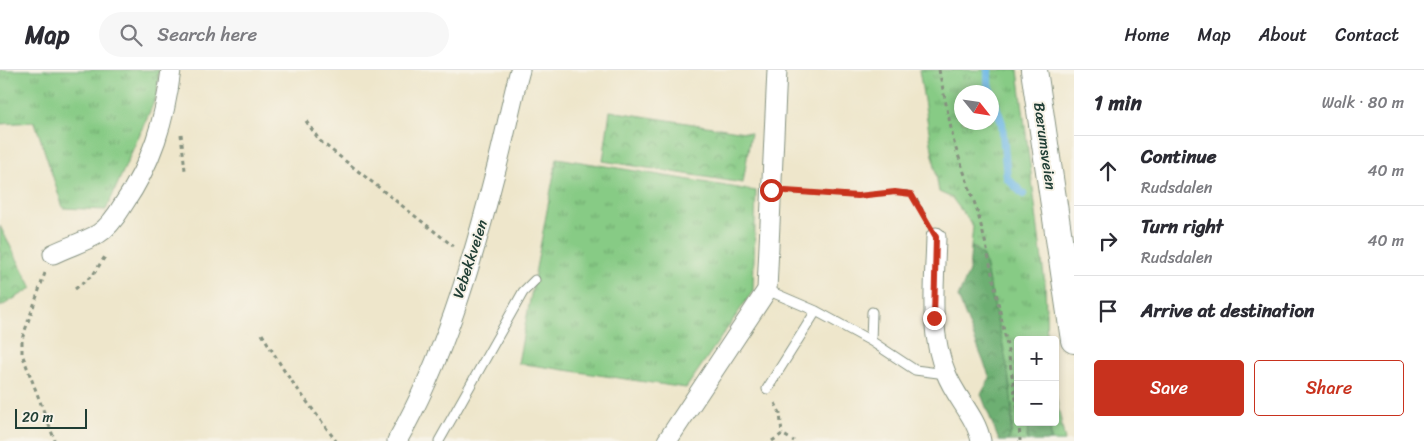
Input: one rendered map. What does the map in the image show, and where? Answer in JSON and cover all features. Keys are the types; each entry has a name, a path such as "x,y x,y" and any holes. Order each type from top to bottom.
{"main road":[{"name":"Bærumsveien","path":"1034,70 1074,340"}],"street":[{"path":"52,254 99,233 117,214 140,182 152,156 164,118 172,70"},
{"name":"Vebekkveien","path":"397,441 414,411 436,359 471,260 520,70"},
{"path":"667,441 767,290 777,70"},
{"path":"936,237 934,318 946,374 967,408 981,441"}],"lane":[{"path":"439,441 523,292 535,280"},
{"path":"767,290 816,311 872,341 915,370 946,374"},
{"path":"767,389 816,311"},
{"path":"872,312 872,341"}],"path":[{"path":"940,70 954,143 977,210 986,245 1014,388"},
{"path":"306,121 320,140 471,260"},
{"path":"771,190 858,196 907,192 916,198 936,237"},
{"path":"75,289 93,276 102,264 109,247 99,233"},
{"path":"52,254 22,339 22,354 55,441"},
{"path":"262,334 285,372 336,441"},
{"path":"767,389 780,413 782,434"},
{"path":"1019,426 1020,441"},
{"path":"772,441 782,434"},
{"path":"782,434 794,441"}],"green space":[{"path":"0,70 159,70 157,95 106,210 63,208 35,122 0,124"},
{"path":"919,70 1018,70 1045,284 1047,336 1014,336 1014,426 1028,426 1027,441 1008,441 1012,431 1013,410 985,263 975,248 971,247 973,226 952,198 939,192"},
{"path":"610,111 751,133 743,183 603,161"},
{"path":"557,158 756,191 753,291 686,388 518,363"},
{"path":"0,226 32,288 0,307"},
{"path":"971,247 982,255 985,263 1005,354 1012,404 1012,425 1008,441 999,441 981,394 990,378 958,297 969,271"},
{"path":"1059,411 1065,441 1051,441 1050,426 1059,426"},
{"path":"1028,426 1050,426 1051,441 1027,441"}],"waterway":[{"path":"988,70 988,84 1002,123 1007,178 1023,194"}],"route":[{"path":"771,190 858,196 875,196 895,192 911,194 916,198 936,237 934,318"}]}
